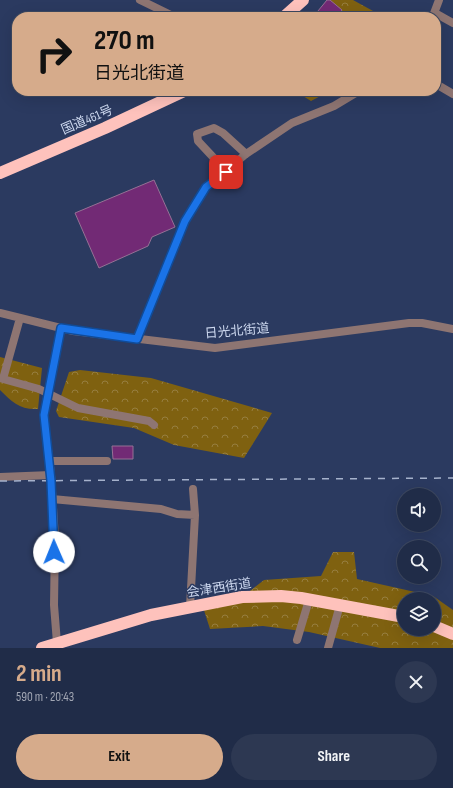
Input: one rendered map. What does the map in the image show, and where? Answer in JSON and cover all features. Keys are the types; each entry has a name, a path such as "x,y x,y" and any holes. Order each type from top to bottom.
{"highway":[{"path":"290,12 303,0"},
{"path":"301,12 314,0"},
{"name":"国道461号","path":"0,164 157,96"},
{"name":"国道461号","path":"0,173 105,128 173,96"},
{"name":"会津西街道","path":"42,648 123,622 190,606 224,600 262,596 340,604 397,616"},
{"path":"441,629 453,634"}],"street":[{"path":"140,0 165,12"},
{"path":"434,12 439,0"},
{"path":"441,18 453,23"},
{"path":"441,87 453,94"},
{"path":"137,339 185,221 206,187 246,154 292,123 334,106 351,96"},
{"path":"226,172 198,141 197,134 214,128 223,133 246,154"},
{"name":"日光北街道","path":"0,313 61,328 215,348 409,323 422,323 453,329"},
{"path":"20,318 3,378 39,389 78,408 149,421 154,426"},
{"path":"57,643 54,605 55,539 50,461 44,415 61,328"},
{"path":"50,461 107,461"},
{"path":"0,477 51,475"},
{"path":"190,606 194,515 193,489"},
{"path":"52,499 160,509 178,514 194,515"},
{"path":"297,640 309,600"},
{"path":"328,648 340,604"}],"green space":[{"path":"331,0 353,0 375,12 319,12"},
{"path":"303,96 320,96 311,101"},
{"path":"0,357 42,368 38,409 21,407 0,390"},
{"path":"80,370 151,378 272,413 244,458 174,445 134,428 59,417 56,411 69,372"},
{"path":"333,552 354,552 357,579 415,592 397,592 397,636 441,636 441,602 453,610 453,648 380,648 309,632 263,626 210,629 202,604 242,597 264,580 321,576"}],"building":[{"path":"327,0 330,0 342,10 341,12 317,12"},
{"path":"154,180 175,227 152,237 148,246 99,268 75,213"},
{"path":"112,446 133,446 133,459 113,459"}],"railway":[{"path":"0,481 453,478"}],"route":[{"path":"54,552 55,539 51,481 44,415 53,376 61,328 137,339 185,221 206,187 226,172"}]}
